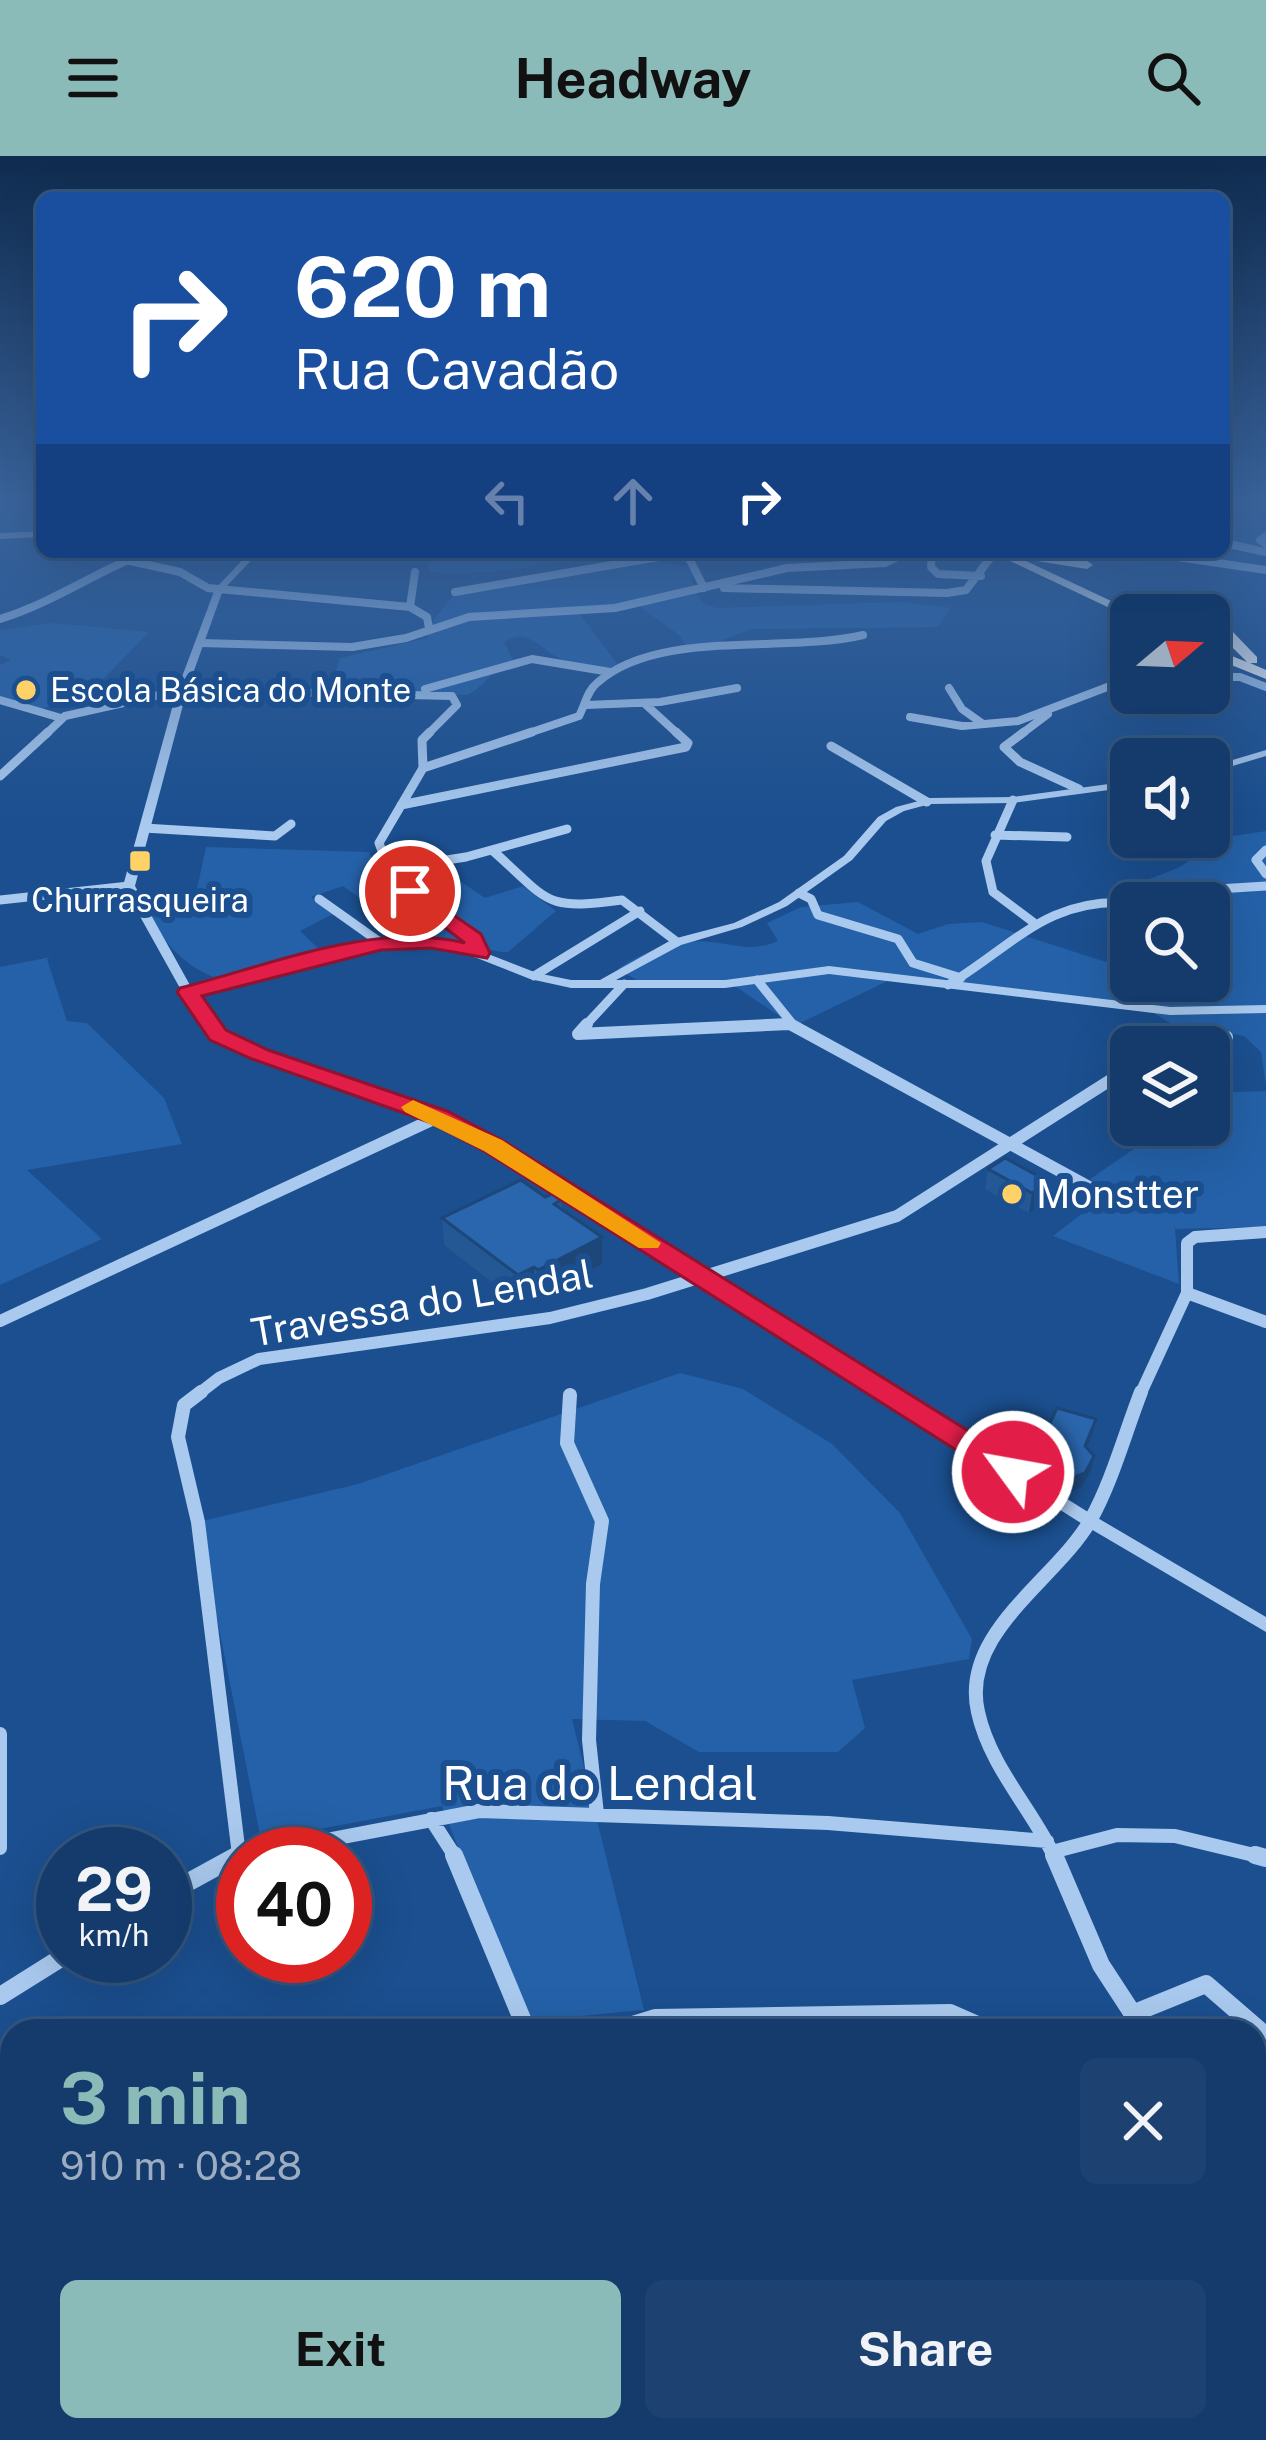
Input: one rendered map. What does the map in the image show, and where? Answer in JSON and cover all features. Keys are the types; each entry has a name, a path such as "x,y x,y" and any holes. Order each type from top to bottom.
{"highway":[{"path":"1230,638 1249,666 1266,676"}],"street":[{"path":"0,619 36,608"},
{"path":"214,608 182,690 128,886 204,1021 235,1045 438,1117 493,1146 1090,1521 1263,1617"},
{"path":"411,608 427,617 429,628"},
{"path":"201,644 336,648 406,638 484,614 617,608"},
{"path":"423,768 567,722 584,713 588,692 610,672 661,656 842,641 863,634"},
{"path":"414,692 522,660 556,660 610,672"},
{"path":"1249,666 1266,687"},
{"path":"1079,789 1020,762 1004,747 1049,713 1110,681"},
{"path":"586,705 644,703 736,688"},
{"path":"949,688 962,709 982,724"},
{"path":"0,700 62,718 182,690 414,692 444,695 458,702 422,740 423,768 379,843 389,869 410,891 474,939 479,953"},
{"path":"401,805 686,747 688,743 644,703"},
{"path":"910,717 939,727 1049,713"},
{"path":"0,776 62,718"},
{"path":"831,746 927,802"},
{"path":"1230,764 1266,753"},
{"path":"601,984 677,942 755,919 848,858 890,813 927,802 1013,800 1110,786"},
{"path":"1013,800 986,861 993,892 1034,922"},
{"path":"144,828 271,836 282,834 291,824"},
{"path":"389,869 492,850 567,829"},
{"path":"995,835 1067,837"},
{"path":"492,850 553,904 572,907 622,900 677,942"},
{"path":"1266,850 1256,860 1266,874"},
{"path":"0,899 128,886"},
{"path":"1230,889 1266,886"},
{"path":"800,892 811,899 818,915 898,939 913,963 955,981"},
{"path":"319,899 381,943"},
{"path":"955,981 999,955 1016,933 1034,922 1082,901 1110,902"},
{"path":"534,976 640,911"},
{"path":"188,992 381,943 431,942 479,953 534,976 601,984 713,985 830,970 955,981 1170,1011 1266,1009"},
{"path":"757,980 790,1024 845,1060 1091,1188"},
{"path":"624,984 578,1034 790,1024"},
{"name":"Travessa do Lendal","path":"236,1827 198,1522 178,1437 184,1405 219,1378 260,1359 393,1338 495,1329 703,1277 897,1216 1110,1081"},
{"path":"0,1321 438,1117"},
{"path":"1136,2019 978,1718 974,1688 978,1665 990,1643 1090,1521 1159,1348 1187,1293 1187,1243 1195,1237 1266,1232"},
{"path":"1187,1293 1266,1322"},
{"path":"570,1395 567,1443 602,1521 593,1584 589,1740 597,1814"},
{"path":"0,1733 0,1848"},
{"name":"Rua do Lendal","path":"372,1830 478,1811 597,1814 828,1823 1049,1847 1117,1835 1174,1836 1266,1858"},
{"path":"430,1819 448,1840 522,2019"},
{"path":"0,1996 36,1974"},
{"path":"1132,2014 1206,1984 1246,2019"},
{"path":"823,2019 950,2013 956,2019"}],"shaded area":[{"path":"444,608 625,608 579,613 622,670 563,660 521,637 504,642 513,660 467,695 333,692 330,687 340,658 427,638 429,626"},
{"path":"641,608 951,608 938,627 751,629 691,653 679,635"},
{"path":"52,623 149,632 82,701 69,698 40,710 0,698 0,665 11,660 0,655 0,630"},
{"path":"1266,831 1266,1086 1261,1052 1244,1036 1230,1034 1230,1026 1172,1024 1140,1005 1115,1002 1230,1002 1230,882 1142,882 1194,858 1230,858 1230,837"},
{"path":"206,847 369,852 379,874 438,866 485,898 523,886 556,911 508,952 502,952 410,935 343,886 311,897 333,914 300,931 320,950 214,977 173,949 145,908 195,898"},
{"path":"858,902 918,934 948,924 982,922 1110,963 1110,1001 898,976 794,1026 735,986 640,982 618,969 674,944 745,947 778,941 767,923 801,907"},
{"path":"51,957 47,959 67,1021 87,1023 164,1098 182,1144 27,1170 102,1239 0,1285 0,967"},
{"path":"1266,1091 1266,1227 1175,1229 1179,1284 1053,1236 1110,1192 1090,1179 1138,1146 1230,1146 1230,1092"},
{"path":"680,1373 743,1389 832,1444 900,1513 972,1639 969,1659 852,1680 865,1728 838,1752 699,1752 645,1721 572,1719 644,2010 525,2019 442,1806 330,1827 258,1827 198,1522 358,1484"}],"building":[{"path":"1005,1158 1049,1182 1032,1193 988,1169"},
{"path":"521,1180 545,1197 552,1194 561,1200 554,1204 602,1237 538,1270 534,1267 518,1275 442,1218"},
{"path":"1057,1408 1096,1419 1085,1446 1094,1456 1085,1473 1072,1478 1034,1457"}],"slow traffic":[{"path":"413,1107 493,1146 648,1243"}],"place":[{"name":"Escola Básica do Monte","path":"26,690"},
{"name":"Churrasqueira","path":"140,861"},
{"name":"Monstter","path":"1012,1194"}],"route":[{"path":"410,891 474,939 479,953 431,942 381,943 188,992 204,1021 235,1045 361,1086 438,1117 493,1146 1013,1472"}]}
